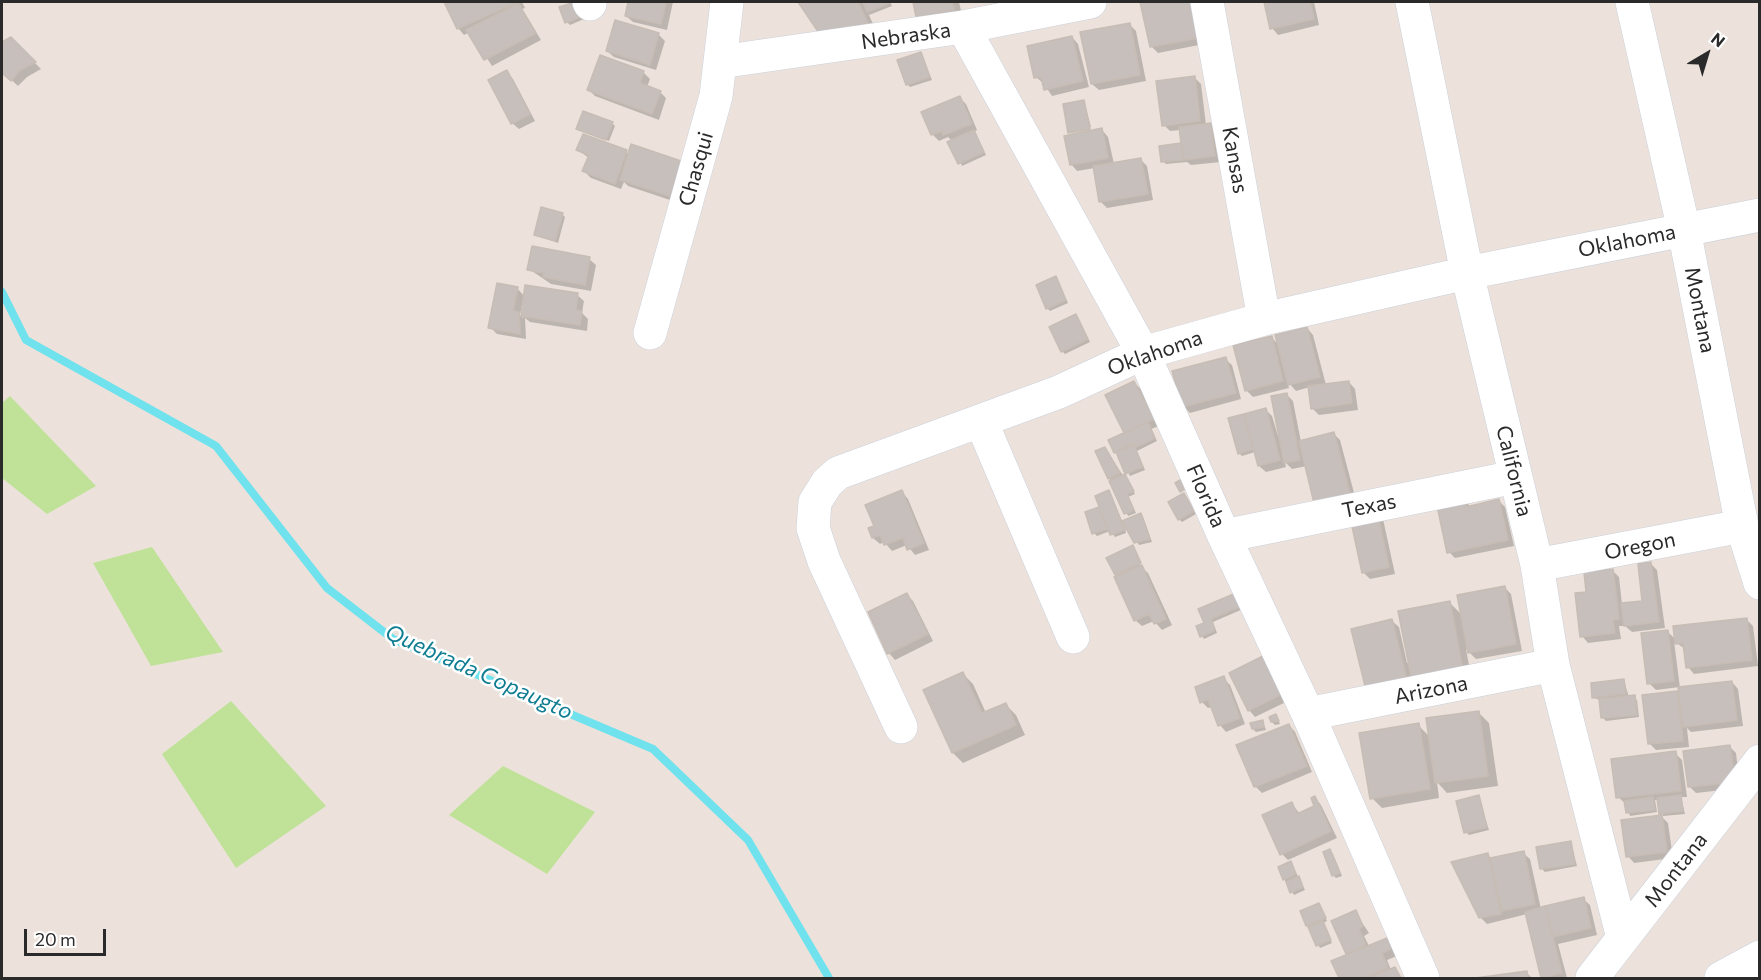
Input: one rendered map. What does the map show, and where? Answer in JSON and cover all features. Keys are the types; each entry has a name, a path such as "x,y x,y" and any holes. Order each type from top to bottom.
{"street":[{"name":"Chasqui","path":"650,333 716,96 727,2"},
{"name":"Nebraska","path":"720,62 963,27 1090,2"},
{"name":"Kansas","path":"1207,2 1264,319"},
{"name":"California","path":"1412,2 1467,273 1537,565 1553,665 1623,938"},
{"name":"Montana","path":"1632,2 1684,230 1742,526 1760,583"},
{"name":"Florida","path":"963,27 1143,353 1224,536 1308,714 1423,978"},
{"name":"Oklahoma","path":"901,727 824,561 813,528 815,502 827,483 838,473 1059,392 1143,353 1264,319 1467,273 1760,215"},
{"path":"981,421 1072,637"},
{"name":"Texas","path":"1224,536 1515,477"},
{"name":"Oregon","path":"1537,565 1742,526"},
{"name":"Arizona","path":"1308,714 1553,665"},
{"name":"Montana","path":"1592,978 1760,761"},
{"path":"1722,978 1760,957"}],"green space":[{"path":"10,396 96,486 47,514 2,478 2,403"},
{"path":"152,547 223,652 151,666 93,563"},
{"path":"231,701 326,806 236,868 162,754"},
{"path":"503,766 595,812 547,874 449,815"}],"building":[{"path":"444,2 518,2 457,29"},
{"path":"575,2 582,16 565,23 559,7"},
{"path":"628,2 666,2 661,24 625,16"},
{"path":"798,2 858,2 868,23 819,33"},
{"path":"863,2 890,2 890,3 867,12"},
{"path":"913,2 952,2 954,10 916,17"},
{"path":"1140,2 1192,2 1199,38 1150,47"},
{"path":"1264,2 1310,2 1314,19 1270,29"},
{"path":"518,3 536,33 484,60 466,30"},
{"path":"615,20 659,33 650,65 606,51"},
{"path":"1130,23 1140,75 1091,84 1080,32"},
{"path":"1072,36 1083,81 1044,90 1041,77 1034,78 1027,46"},
{"path":"11,37 36,62 20,70 11,81 2,73 2,42"},
{"path":"921,52 930,77 906,85 897,60"},
{"path":"600,55 644,71 640,83 661,91 652,114 587,90"},
{"path":"507,70 530,114 511,124 488,80"},
{"path":"1195,76 1200,121 1162,126 1156,81"},
{"path":"960,96 972,124 943,135 942,131 931,135 921,112"},
{"path":"1084,100 1090,129 1068,133 1063,104"},
{"path":"583,111 613,122 606,140 576,129"},
{"path":"1211,123 1215,156 1183,160 1179,127"},
{"path":"1102,128 1108,158 1070,165 1064,136"},
{"path":"974,130 984,152 958,164 947,142"},
{"path":"583,134 627,150 615,184 582,171 589,155 576,150"},
{"path":"1181,143 1183,160 1161,162 1159,146"},
{"path":"631,144 681,161 670,196 620,180"},
{"path":"1141,158 1148,194 1099,202 1093,166"},
{"path":"541,207 563,213 555,241 534,235"},
{"path":"532,246 590,257 585,285 543,277 544,273 527,270"},
{"path":"1056,276 1066,300 1046,309 1036,285"},
{"path":"497,283 518,287 513,311 519,312 520,334 488,328"},
{"path":"525,285 578,293 576,310 582,311 580,325 521,316"},
{"path":"1076,314 1088,339 1061,352 1049,327"},
{"path":"1307,327 1320,377 1288,385 1275,335"},
{"path":"1272,336 1283,381 1245,391 1233,345"},
{"path":"1226,357 1236,393 1182,407 1172,371"},
{"path":"1134,381 1154,419 1124,433 1105,395"},
{"path":"1349,381 1352,403 1311,409 1308,386"},
{"path":"1287,393 1300,460 1284,463 1271,396"},
{"path":"1266,408 1280,460 1258,466 1244,414"},
{"path":"1244,414 1253,449 1238,454 1228,418"},
{"path":"1148,422 1155,438 1136,447 1134,443 1114,453 1108,440"},
{"path":"1334,432 1351,498 1315,507 1299,441"},
{"path":"1134,445 1143,467 1125,474 1116,452"},
{"path":"1105,447 1120,473 1108,479 1095,451"},
{"path":"1125,474 1134,491 1127,494 1134,510 1124,514 1109,481"},
{"path":"1180,480 1185,489 1180,492 1175,483"},
{"path":"902,490 924,543 907,550 903,538 884,545 880,535 872,538 868,528 874,526 865,505"},
{"path":"1109,490 1125,530 1110,535 1095,496"},
{"path":"1184,493 1194,511 1178,520 1168,502"},
{"path":"1463,495 1466,507 1499,499 1508,540 1447,553 1436,501"},
{"path":"1099,507 1107,529 1092,534 1085,512"},
{"path":"1377,511 1389,567 1362,573 1350,517"},
{"path":"1141,513 1150,539 1134,543 1122,521"},
{"path":"1133,545 1141,563 1115,575 1106,558"},
{"path":"1651,562 1659,622 1624,626 1621,603 1642,601 1638,564"},
{"path":"1142,565 1166,619 1154,624 1149,614 1134,621 1114,577"},
{"path":"1613,569 1619,619 1613,620 1615,633 1580,637 1575,593 1586,592 1584,572"},
{"path":"1505,586 1516,644 1468,653 1457,595"},
{"path":"907,593 928,634 887,654 868,612"},
{"path":"1236,593 1241,606 1211,619 1215,630 1200,637 1196,626 1204,623 1198,609"},
{"path":"1450,601 1463,671 1412,681 1398,611"},
{"path":"1747,618 1752,660 1686,668 1683,643 1675,644 1673,626"},
{"path":"1392,619 1407,681 1366,690 1351,629"},
{"path":"1668,630 1674,681 1647,684 1641,633"},
{"path":"1263,656 1282,694 1248,711 1229,673"},
{"path":"963,672 982,713 1006,703 1016,725 952,753 923,690"},
{"path":"1224,676 1240,718 1218,726 1208,699 1200,703 1195,687"},
{"path":"1624,679 1626,694 1592,698 1591,683"},
{"path":"1732,681 1737,720 1683,727 1678,687"},
{"path":"1677,691 1683,741 1648,744 1642,695"},
{"path":"1635,695 1637,715 1601,718 1599,699"},
{"path":"1479,711 1488,776 1435,783 1426,718"},
{"path":"1276,714 1279,721 1271,722 1269,717"},
{"path":"1263,720 1264,727 1252,729 1250,723"},
{"path":"1419,723 1430,789 1370,799 1359,733"},
{"path":"1289,724 1307,766 1254,787 1236,745"},
{"path":"1730,745 1735,782 1688,787 1683,751"},
{"path":"1676,751 1681,791 1616,798 1611,759"},
{"path":"1479,795 1487,827 1464,833 1456,801"},
{"path":"1681,795 1683,811 1659,814 1657,798"},
{"path":"1315,796 1331,831 1280,855 1262,815 1292,802 1297,814 1314,806 1311,798"},
{"path":"1653,797 1655,810 1626,813 1624,801"},
{"path":"1662,815 1667,852 1626,857 1621,820"},
{"path":"1571,841 1575,864 1540,869 1536,847"},
{"path":"1330,849 1340,873 1332,876 1323,852"},
{"path":"1524,851 1535,904 1502,911 1490,858"},
{"path":"1488,853 1501,914 1479,918 1451,862"},
{"path":"1291,861 1296,874 1283,880 1278,867"},
{"path":"1299,876 1303,887 1290,893 1286,882"},
{"path":"1584,897 1591,928 1553,937 1545,906"},
{"path":"1319,903 1326,918 1306,926 1300,911"},
{"path":"1545,906 1562,973 1541,978 1525,912"},
{"path":"1356,910 1363,926 1359,929 1366,945 1346,954 1331,921"},
{"path":"1323,921 1331,940 1316,946 1308,927"},
{"path":"1387,938 1391,949 1382,953 1388,968 1364,978 1339,978 1331,961"},
{"path":"1395,967 1401,978 1369,978"},
{"path":"1527,971 1528,978 1475,978"}],"waterway":[{"name":"Quebrada Copaugto","path":"2,292 26,340 216,446 327,588 393,639 653,749 748,840 829,978"}]}
